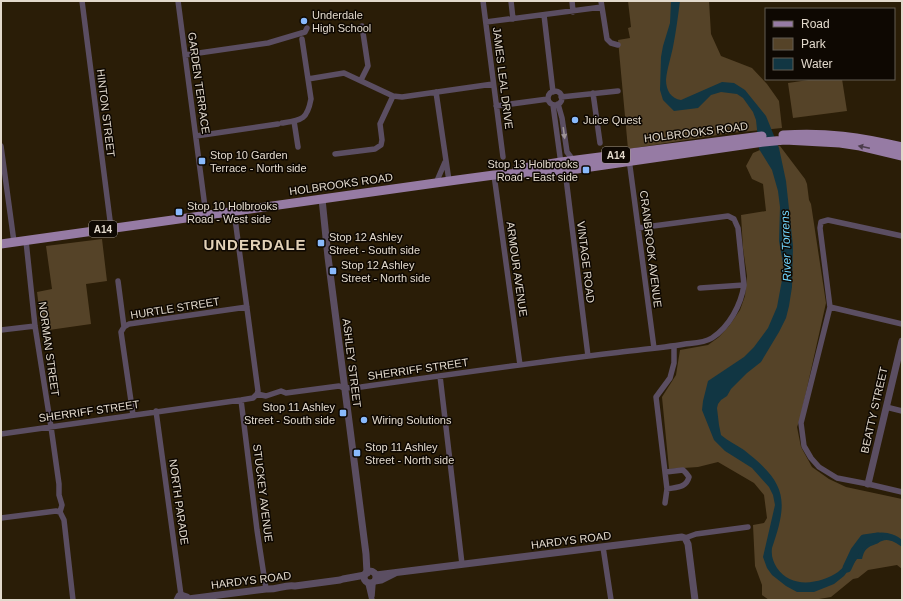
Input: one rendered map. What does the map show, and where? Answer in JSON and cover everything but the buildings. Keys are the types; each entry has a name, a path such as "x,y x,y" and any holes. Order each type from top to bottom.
{"main road":[{"name":"HOLBROOKS ROAD","path":"1,244 494,175 811,133 841,135 902,147"},
{"name":"HOLBROOKS ROAD","path":"787,137 846,143 902,156"},
{"name":"HOLBROOKS ROAD","path":"562,167 573,160 629,157"}],"street":[{"name":"HINTON STREET","path":"82,1 111,228"},
{"name":"GARDEN TERRACE","path":"178,1 206,215"},
{"name":"JAMES LEAL DRIVE","path":"483,1 503,157"},
{"path":"511,1 513,19"},
{"path":"572,1 573,12"},
{"path":"486,22 573,12 602,4 607,39 618,45"},
{"path":"544,15 553,92"},
{"path":"361,80 368,66 362,26"},
{"path":"185,55 268,43 305,32 307,28"},
{"path":"196,136 300,120 306,116 311,99 302,39"},
{"path":"308,79 344,74 361,80 393,96 402,97 493,84"},
{"path":"562,97 618,91"},
{"path":"436,92 446,160 453,177 453,181"},
{"path":"548,99 549,94 553,92 558,92 562,97"},
{"path":"593,94 600,143"},
{"path":"335,154 375,149 381,145 382,140 380,124 393,96"},
{"path":"556,105 561,101 562,97"},
{"path":"496,106 548,99"},
{"path":"548,99 550,103 556,105 562,118 567,152 573,160"},
{"name":"VINTAGE ROAD","path":"556,105 562,167 588,356"},
{"path":"294,121 298,148"},
{"path":"1,146 14,242"},
{"name":"CRANBROOK AVENUE","path":"629,157 654,348"},
{"path":"436,183 446,160"},
{"name":"ARMOUR AVENUE","path":"494,175 520,365"},
{"name":"ASHLEY STREET","path":"322,199 344,388 372,598"},
{"path":"234,211 258,391 257,394"},
{"name":"SHERRIFF STREET","path":"1,434 241,400 253,398 257,394 266,396 281,392 286,394 339,386 344,388 674,346 700,342 711,338 721,330 739,305 744,285 738,228 734,218 728,216 638,228"},
{"path":"902,236 828,220 821,222 820,228 830,307 801,422 801,433 804,446 811,458 819,467 837,478 902,492"},
{"name":"NORMAN STREET","path":"26,241 35,326 51,427 59,484 59,495 62,505 60,512 64,520 74,600"},
{"path":"118,281 124,327"},
{"path":"700,288 744,285"},
{"name":"HURTLE STREET","path":"133,415 121,332 124,327 129,324 247,307"},
{"path":"830,307 902,324"},
{"path":"1,330 35,326"},
{"name":"BEATTY STREET","path":"868,484 902,341"},
{"path":"665,503 668,489 656,397 670,378 674,363 674,346"},
{"path":"440,376 462,564"},
{"name":"STUCKEY AVENUE","path":"241,400 266,589"},
{"path":"886,407 902,411"},
{"name":"NORTH PARADE","path":"156,411 179,598"},
{"path":"666,472 683,470 689,477 688,482 683,486 668,489"},
{"path":"1,518 56,511 60,512"},
{"name":"HARDYS ROAD","path":"188,600 266,589 274,590 289,585 295,586 340,580 344,582 370,578 391,572 395,573 678,537 685,538 696,534 748,527"},
{"path":"685,538 688,544 695,600"},
{"path":"604,547 611,600"},
{"path":"179,598 187,597 188,600"}],"green space":[{"path":"628,1 709,1 711,34 721,56 752,68 767,84 779,101 782,128 731,133 628,149 618,40 630,38 628,28 631,27"},
{"path":"808,80 842,80 847,111 793,118 788,83"},
{"path":"769,146 780,146 805,179 807,184 826,303 797,427 801,447 812,467 829,479 846,487 902,499 902,569 897,565 868,570 858,578 853,579 831,597 813,600 769,600 762,595 762,585 755,566 753,525 764,523 767,518 764,495 754,483 718,462 698,467 669,469 662,397 676,375 680,350 708,345 719,337 740,310 745,296 747,276 743,248 741,215 766,211 763,184 752,179 746,166 753,153"},
{"path":"102,239 107,281 86,284 91,324 42,331 37,292 52,289 46,246"}],"water":[{"name":"River Torrens","path":"671,1 680,1 666,80 670,93 674,98 681,100 722,82 734,83 745,90 766,116 779,148 786,181 793,246 792,287 786,318 761,362 731,389 727,396 718,404 717,408 721,435 744,450 758,462 776,483 780,493 782,504 781,517 772,548 774,563 783,575 790,579 798,582 814,582 838,572 857,552 868,536 874,533 887,533 902,540 902,547 892,541 887,540 870,546 866,549 862,559 857,559 844,576 834,584 814,592 797,592 786,586 772,575 767,568 763,557 775,505 773,495 769,487 752,468 725,451 714,440 702,410 708,381 744,357 754,347 768,328 777,307 784,269 779,241 780,207 778,191 772,170 759,149 756,120 753,112 743,98 737,94 721,92 711,95 698,108 674,111 663,100 660,90 661,57 670,23"}],"waterway":[{"name":"River Torrens","path":"847,568 855,551 864,539 878,537"}],"place":[{"name":"Underdale High School","path":"304,21"},
{"name":"Juice Quest","path":"575,120"},
{"name":"Stop 10 Garden Terrace - North side","path":"202,161"},
{"name":"Stop 13 Holbrooks Road - East side","path":"586,170"},
{"name":"Stop 10 Holbrooks Road - West side","path":"179,212"},
{"name":"Stop 12 Ashley Street - South side","path":"321,243"},
{"name":"Stop 12 Ashley Street - North side","path":"333,271"},
{"name":"Stop 11 Ashley Street - South side","path":"343,413"},
{"name":"Wiring Solutions","path":"364,420"},
{"name":"Stop 11 Ashley Street - North side","path":"357,453"}],"district":[{"name":"UNDERDALE","path":"255,244"}]}
